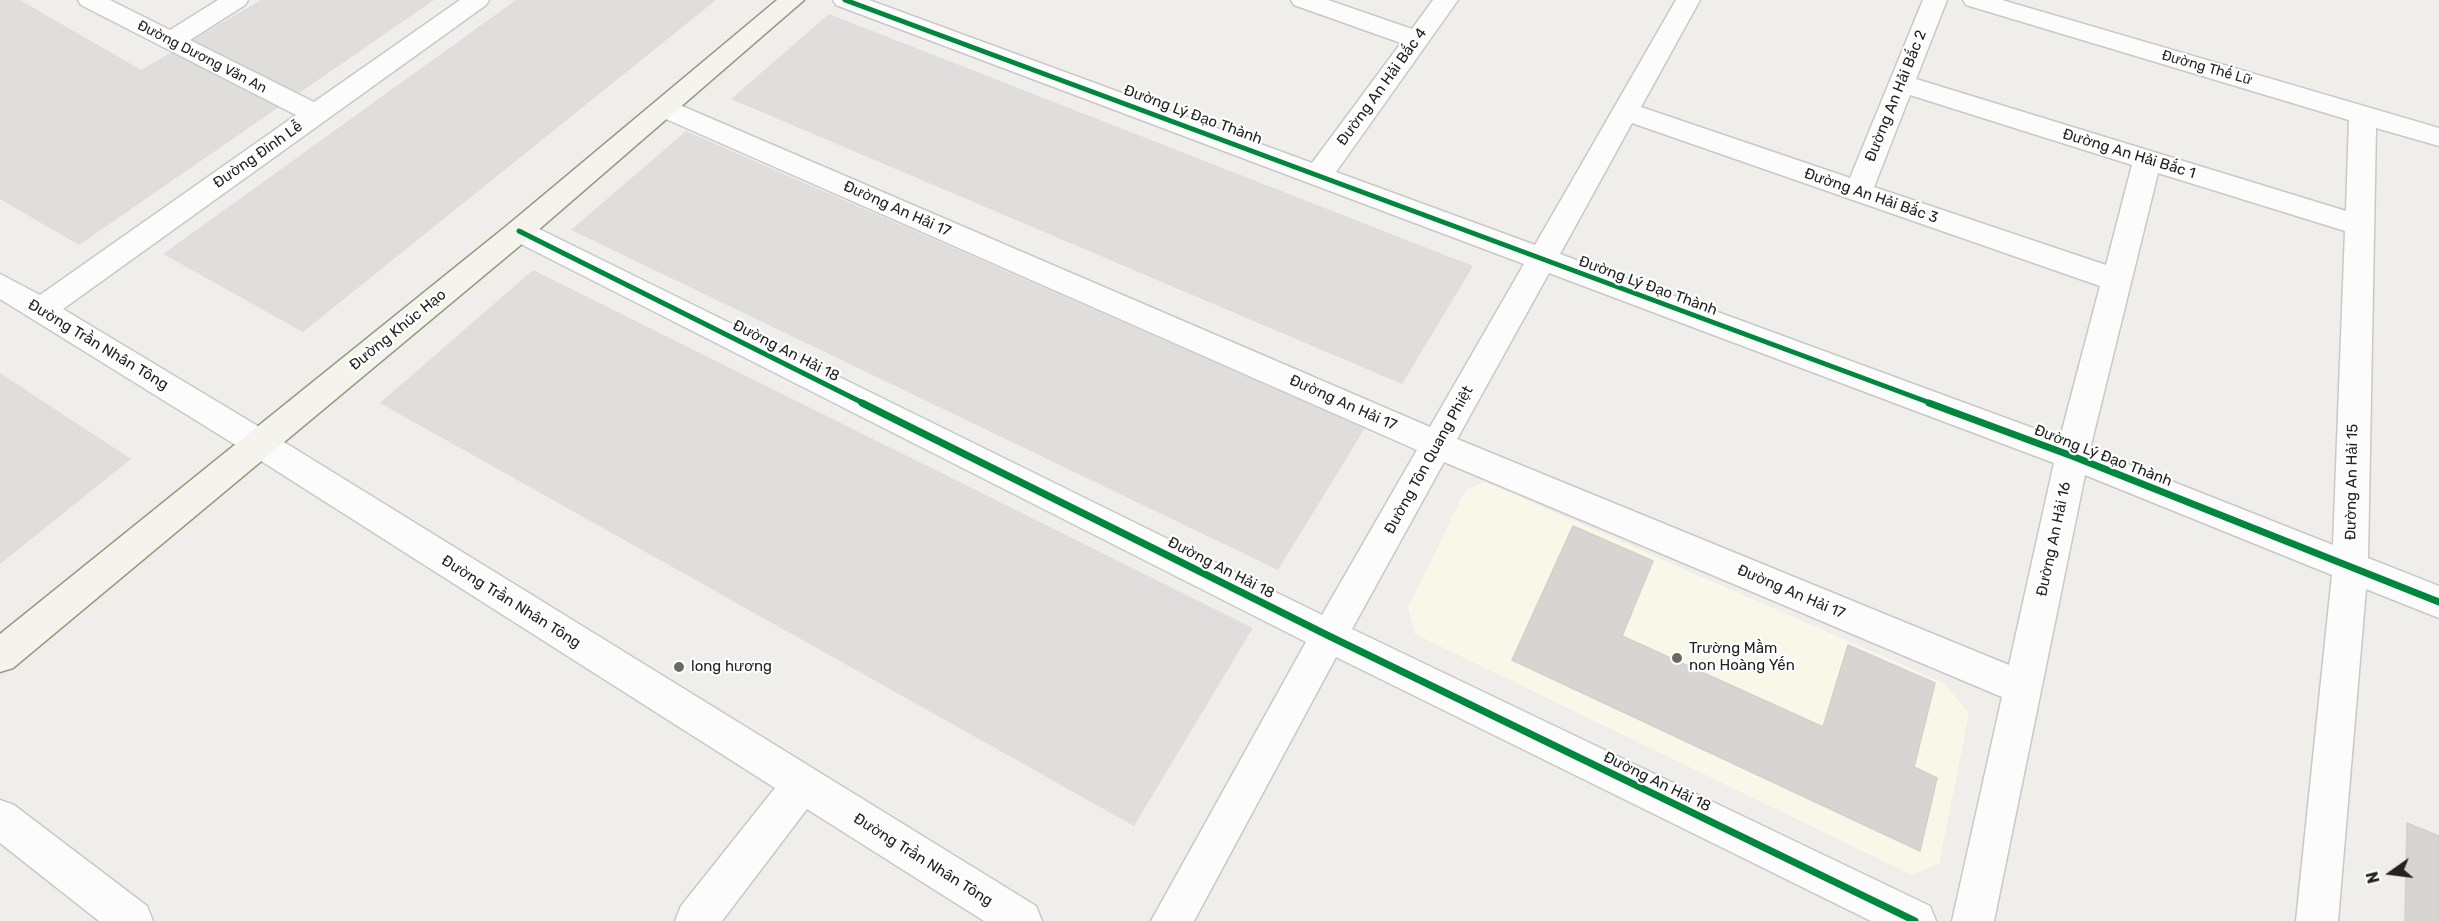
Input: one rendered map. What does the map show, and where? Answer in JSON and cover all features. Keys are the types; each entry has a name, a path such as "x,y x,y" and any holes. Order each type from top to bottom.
{"street":[{"name":"Đường Dương Văn An","path":"90,0 315,114"},
{"path":"170,41 236,0"},
{"name":"Đường Đinh Lễ","path":"40,310 477,0"},
{"name":"Đường Khúc Hạo","path":"0,656 519,231 666,109 792,0"},
{"name":"Đường Lý Đạo Thành","path":"846,0 2072,456 2439,602"},
{"path":"1303,0 1416,39"},
{"name":"Đường An Hải Bắc 4","path":"1318,174 1446,0"},
{"name":"Đường Tôn Quang Phiệt","path":"1172,921 1329,636 1688,0"},
{"name":"Đường An Hải Bắc 2","path":"1858,192 1900,82 1935,0"},
{"name":"Đường Thế Lữ","path":"1975,0 2439,137"},
{"name":"Đường An Hải Bắc 1","path":"1900,82 2358,225"},
{"name":"Đường An Hải 17","path":"666,109 1438,445 2024,688"},
{"name":"Đường An Hải Bắc 3","path":"1624,111 2118,281"},
{"name":"Đường An Hải 15","path":"2317,921 2350,567 2358,225 2363,114"},
{"name":"Đường An Hải 16","path":"1973,921 2072,456 2147,159"},
{"name":"Đường An Hải 18","path":"519,231 1329,636 1915,921"},
{"name":"Đường Trần Nhân Tông","path":"0,285 259,444 1021,921"},
{"path":"696,921 802,784"},
{"path":"0,819 132,921"}],"shaded area":[{"path":"0,0 20,0 141,70 261,0 434,0 79,245 0,199"},
{"path":"516,0 716,0 303,332 163,254"},
{"path":"829,14 1473,266 1402,384 731,99"},
{"path":"686,131 1365,428 1278,570 571,230"},
{"path":"533,270 1253,628 1134,826 380,403"},
{"path":"0,373 131,459 0,564"},
{"name":"Trường Mầm non Hoàng Yến","path":"1485,482 1944,683 1969,713 1939,864 1912,875 1415,634 1408,607 1466,489"}],"building":[{"path":"1573,526 1653,561 1622,636 1823,727 1848,645 1935,683 1914,767 1937,778 1920,851 1512,660"},
{"path":"2407,823 2439,836 2439,921 2405,921"}],"cycle path":[{"path":"845,0 2072,456 2439,602"},
{"path":"519,231 1329,636 1915,921"}],"place":[{"name":"Trường Mầm non Hoàng Yến","path":"1677,658"},
{"name":"long hương","path":"679,667"}]}
